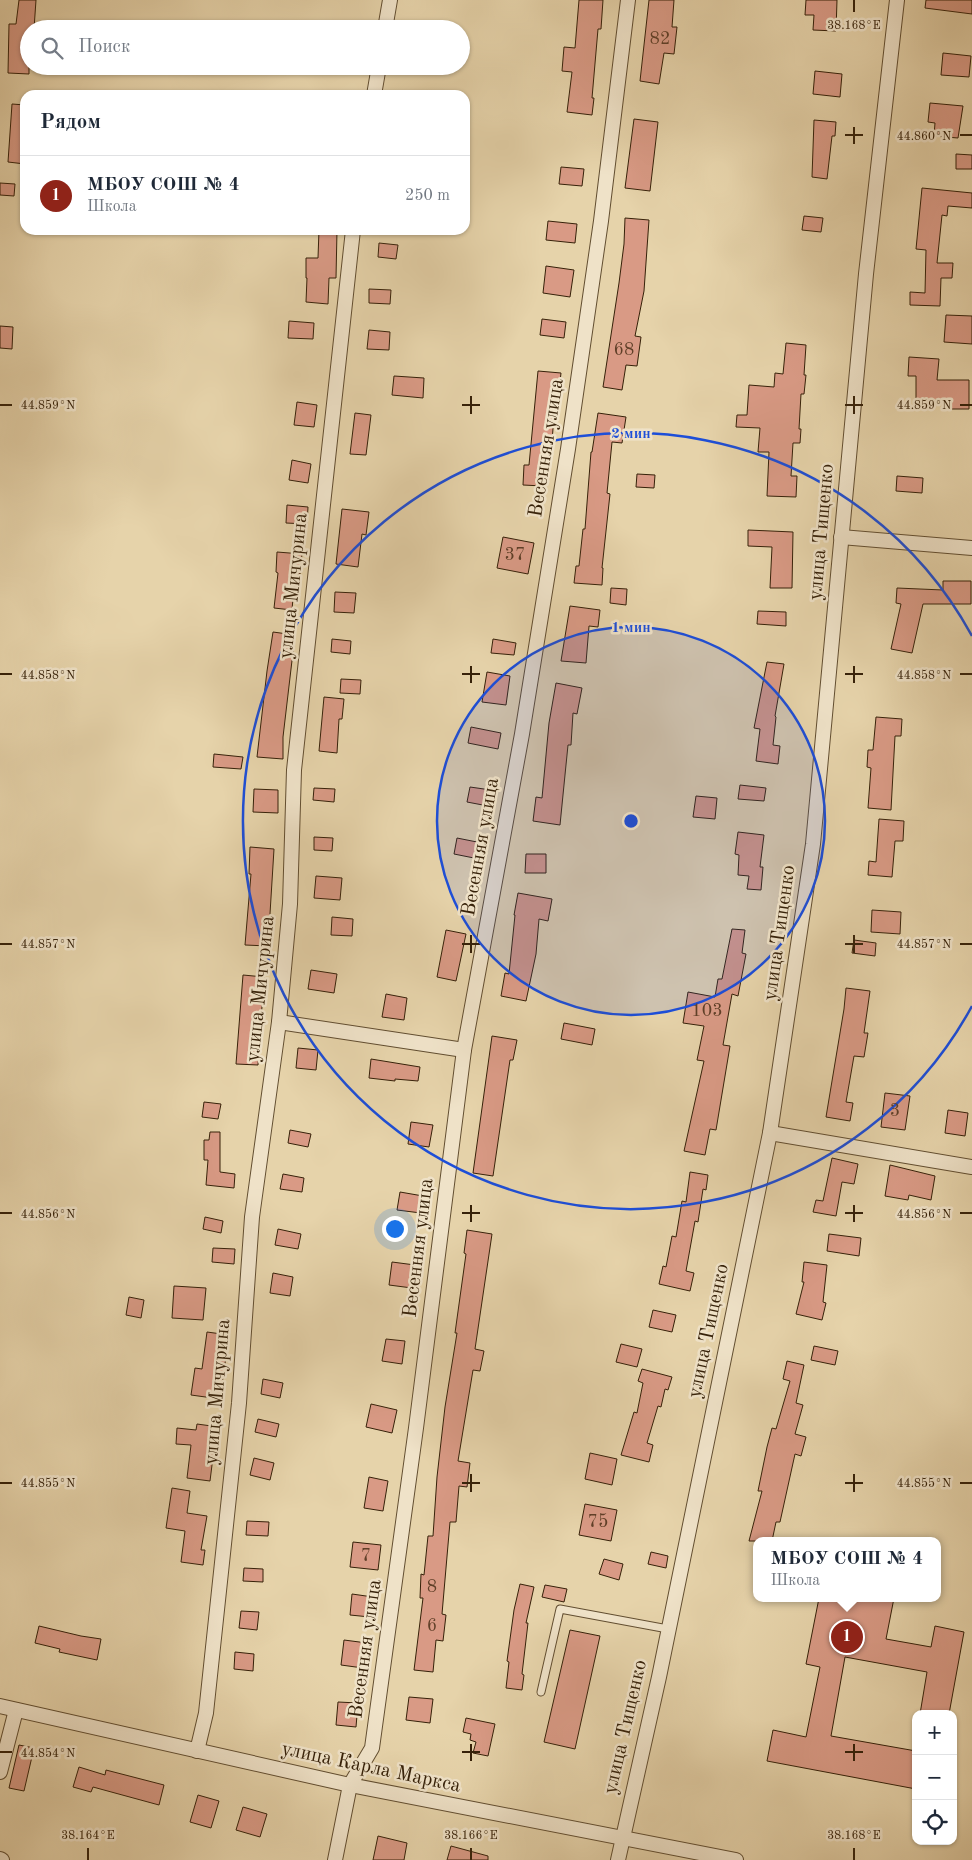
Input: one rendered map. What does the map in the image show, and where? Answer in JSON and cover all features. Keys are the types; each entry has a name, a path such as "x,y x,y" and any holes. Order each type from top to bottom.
{"street":[{"path":"387,20 390,0"},
{"name":"Весенняя улица","path":"350,1785 372,1748 415,1438 464,1050 522,734 568,449 601,221 628,0"},
{"name":"улица Тищенко","path":"618,1860 668,1629 770,1133 813,844 866,274 897,0"},
{"path":"375,90 377,75"},
{"name":"улица Мичурина","path":"197,1751 206,1714 239,1403 252,1217 279,1022 290,904 294,770 352,235"},
{"path":"841,537 972,548"},
{"path":"279,1022 464,1050"},
{"path":"770,1133 972,1167"},
{"name":"улица Карла Маркса","path":"0,1706 350,1785 736,1860"},
{"path":"0,1772 16,1710"},
{"path":"336,1860 350,1785"}],"lane":[{"path":"541,1692 560,1610 668,1629"}],"building":[{"path":"19,0 36,0 35,20 20,20 20,74 8,73 9,24 16,24"},
{"path":"579,0 603,0 601,29 598,29 592,115 567,112 572,72 562,71 564,47 575,48"},
{"path":"649,0 674,0 672,27 677,27 674,54 664,53 659,84 640,81"},
{"path":"806,0 837,0 836,31 813,30 814,15 805,15"},
{"path":"926,0 972,0 972,14 925,8"},
{"path":"943,53 971,56 969,77 941,75"},
{"path":"815,71 842,74 840,97 813,94"},
{"path":"930,103 963,106 958,138 934,136 935,123 928,122"},
{"path":"12,104 20,105 20,163 8,162"},
{"path":"634,119 658,122 650,191 625,188"},
{"path":"814,120 836,122 835,136 832,136 827,179 812,177"},
{"path":"956,154 972,155 972,169 956,169"},
{"path":"561,167 584,169 582,186 559,184"},
{"path":"0,183 15,184 14,196 0,195"},
{"path":"922,188 972,193 972,208 948,206 947,216 942,215 937,263 953,263 952,278 941,278 940,306 910,305 910,292 925,293 926,250 916,249"},
{"path":"804,216 823,218 821,232 802,230"},
{"path":"625,218 649,220 644,291 635,336 641,337 637,366 626,365 622,390 603,387 619,283"},
{"path":"548,221 577,224 575,243 546,240"},
{"path":"319,235 337,235 336,278 329,278 328,304 306,302 306,258 318,258"},
{"path":"379,243 398,245 396,259 378,257"},
{"path":"546,266 574,270 570,297 543,293"},
{"path":"369,289 391,290 390,304 369,303"},
{"path":"946,315 972,316 972,344 944,342"},
{"path":"542,319 566,322 564,338 540,335"},
{"path":"289,321 314,323 313,339 288,338"},
{"path":"0,326 13,327 12,349 0,348"},
{"path":"369,330 390,332 389,350 367,349"},
{"path":"786,343 806,345 804,375 806,375 804,394 801,394 800,443 793,443 791,476 797,476 796,497 767,496 769,452 758,452 760,428 736,427 737,415 747,415 749,385 774,387 775,373 783,374"},
{"path":"909,357 939,359 937,380 969,380 969,409 948,409 948,400 916,399 916,376 908,376"},
{"path":"538,371 561,373 558,399 555,399 552,443 545,443 543,486 523,485 524,465 529,465"},
{"path":"394,376 424,378 423,398 392,395"},
{"path":"297,402 317,405 314,427 294,425"},
{"path":"355,413 371,415 366,455 350,454"},
{"path":"598,413 626,417 622,443 612,442 607,493 610,494 602,585 574,583 576,566 579,566 583,529 585,529 591,452"},
{"path":"292,460 311,464 308,483 289,480"},
{"path":"637,474 655,475 654,488 636,487"},
{"path":"897,476 923,478 922,493 896,491"},
{"path":"287,505 308,507 307,524 286,523"},
{"path":"342,509 369,512 366,535 362,534 358,567 336,564"},
{"path":"748,530 793,532 792,588 770,588 772,547 748,546"},
{"path":"503,537 534,543 528,574 497,568"},
{"path":"277,552 302,554 300,574 295,574 292,610 274,608 278,573 276,572"},
{"path":"943,581 971,581 971,604 923,604 912,653 891,649 901,604 896,603 897,588 943,590"},
{"path":"611,588 627,589 626,605 610,603"},
{"path":"335,592 356,593 354,613 334,612"},
{"path":"570,606 600,610 598,627 589,626 586,663 561,661"},
{"path":"758,611 786,612 786,626 757,624"},
{"path":"273,632 295,635 283,737 283,759 257,757"},
{"path":"332,639 351,641 350,654 331,652"},
{"path":"493,639 516,643 514,655 491,653"},
{"path":"767,662 784,664 775,716 773,745 780,746 778,764 756,761 760,729 754,728"},
{"path":"487,672 510,676 506,705 482,702"},
{"path":"341,679 361,680 360,694 340,693"},
{"path":"556,683 582,688 577,714 573,713 571,745 568,745 560,825 533,821 536,797 542,798 549,723"},
{"path":"324,697 344,699 342,719 339,719 337,753 319,751"},
{"path":"876,717 902,719 901,736 895,736 891,810 868,808 871,768 867,767 868,750 873,750"},
{"path":"471,727 501,733 498,749 468,743"},
{"path":"214,754 243,757 241,769 213,767"},
{"path":"740,785 766,788 764,801 738,799"},
{"path":"470,787 491,790 488,806 467,802"},
{"path":"314,788 335,789 334,802 313,800"},
{"path":"254,789 278,790 278,813 253,812"},
{"path":"696,796 717,798 715,819 693,817"},
{"path":"879,819 904,821 903,841 895,841 892,877 868,875 869,861 876,862"},
{"path":"738,832 764,835 760,867 763,867 761,890 747,889 749,876 738,875 739,855 735,854"},
{"path":"314,837 333,838 332,851 314,850"},
{"path":"457,838 482,843 479,859 454,854"},
{"path":"250,847 274,849 268,946 245,945 251,874 249,874"},
{"path":"526,854 546,854 546,873 525,873"},
{"path":"316,876 342,878 340,900 314,898"},
{"path":"518,893 552,899 548,921 539,919 536,954 526,1001 501,996 505,973 509,974 514,915"},
{"path":"872,910 901,912 900,934 871,932"},
{"path":"332,917 353,919 352,936 331,935"},
{"path":"732,929 745,930 742,953 746,954 738,996 732,994 723,1045 730,1046 716,1130 710,1129 705,1155 684,1151 704,1061 697,1060 704,1026 683,1023 688,992 715,997 718,979 722,979"},
{"path":"446,930 466,934 456,981 437,977"},
{"path":"854,940 876,943 875,956 852,953"},
{"path":"311,970 337,974 334,993 308,989"},
{"path":"243,975 264,977 258,1065 236,1064"},
{"path":"846,988 870,991 864,1033 868,1033 864,1057 854,1056 846,1102 853,1103 850,1121 826,1117"},
{"path":"386,994 407,998 404,1020 382,1017"},
{"path":"564,1023 595,1029 592,1045 561,1039"},
{"path":"492,1036 517,1040 513,1060 510,1060 493,1176 473,1173"},
{"path":"298,1048 318,1050 316,1070 296,1068"},
{"path":"371,1059 420,1067 418,1081 369,1078"},
{"path":"885,1093 910,1096 905,1130 881,1127"},
{"path":"204,1102 221,1104 218,1119 202,1117"},
{"path":"948,1110 968,1113 965,1136 945,1133"},
{"path":"411,1122 433,1125 429,1147 408,1144"},
{"path":"290,1130 311,1134 308,1147 288,1143"},
{"path":"210,1132 220,1132 220,1172 235,1174 234,1188 206,1185 208,1160 204,1160 204,1140 209,1140"},
{"path":"832,1158 858,1164 854,1184 842,1182 836,1216 813,1212 816,1200 823,1201"},
{"path":"890,1165 935,1176 931,1200 909,1195 908,1200 885,1196"},
{"path":"690,1172 708,1175 706,1190 703,1189 698,1222 695,1221 686,1271 694,1273 690,1291 659,1284 663,1266 666,1267 672,1236 676,1237 682,1201 686,1202"},
{"path":"283,1174 304,1178 302,1192 280,1189"},
{"path":"400,1192 423,1196 421,1213 397,1210"},
{"path":"205,1217 223,1221 221,1233 203,1229"},
{"path":"278,1229 301,1234 298,1249 275,1245"},
{"path":"467,1230 492,1234 475,1349 484,1351 480,1371 473,1370 458,1461 470,1463 467,1487 459,1486 456,1522 450,1522 442,1614 446,1615 443,1641 436,1640 433,1672 414,1670 423,1598 420,1598 421,1574 424,1575 428,1536 433,1536 437,1477 445,1407 457,1333 455,1333 466,1254 464,1253"},
{"path":"829,1234 861,1238 859,1256 827,1251"},
{"path":"213,1248 235,1249 234,1264 212,1262"},
{"path":"392,1262 415,1265 412,1288 389,1285"},
{"path":"804,1262 827,1265 823,1302 826,1303 822,1320 796,1314 804,1282 802,1282"},
{"path":"273,1273 293,1277 290,1296 270,1293"},
{"path":"174,1286 206,1288 203,1320 172,1318"},
{"path":"129,1297 144,1300 141,1318 126,1315"},
{"path":"653,1310 676,1315 672,1332 649,1327"},
{"path":"207,1332 229,1335 220,1399 191,1395 195,1368 202,1369"},
{"path":"386,1339 405,1341 402,1364 382,1361"},
{"path":"621,1344 642,1349 637,1367 616,1362"},
{"path":"814,1346 838,1351 835,1365 811,1360"},
{"path":"787,1361 804,1365 796,1403 803,1405 795,1434 806,1437 801,1456 795,1454 780,1522 776,1522 773,1537 753,1537 753,1541 749,1541 762,1491 758,1491 767,1447 772,1428 776,1429 790,1381 783,1379"},
{"path":"642,1369 672,1377 668,1390 665,1389 661,1407 658,1406 647,1443 653,1445 649,1462 621,1455 634,1412 637,1413 643,1383 638,1381"},
{"path":"263,1379 283,1383 280,1398 261,1394"},
{"path":"371,1404 397,1410 392,1433 366,1427"},
{"path":"258,1419 279,1424 276,1437 255,1432"},
{"path":"197,1424 219,1427 210,1481 187,1478 191,1445 176,1444 177,1428 196,1430"},
{"path":"590,1453 617,1459 612,1485 585,1479"},
{"path":"254,1458 274,1463 270,1480 250,1475"},
{"path":"369,1477 388,1481 383,1511 364,1508"},
{"path":"172,1488 190,1491 187,1513 207,1516 201,1550 205,1550 203,1565 181,1562 185,1531 166,1528"},
{"path":"585,1504 617,1510 611,1541 579,1535"},
{"path":"247,1521 269,1522 268,1536 246,1535"},
{"path":"353,1542 381,1545 378,1570 350,1567"},
{"path":"651,1552 668,1556 666,1568 648,1564"},
{"path":"604,1559 623,1564 619,1580 599,1574"},
{"path":"244,1568 263,1569 263,1582 243,1581"},
{"path":"520,1584 534,1587 526,1623 528,1623 522,1690 506,1688 509,1662 507,1661 514,1610"},
{"path":"545,1585 567,1589 564,1602 542,1597"},
{"path":"352,1594 373,1597 370,1617 350,1615"},
{"path":"818,1602 893,1602 886,1639 931,1647 935,1626 964,1632 950,1710 921,1710 927,1672 845,1657 831,1736 912,1750 912,1788 767,1761 773,1730 806,1737 820,1667 806,1664"},
{"path":"241,1611 259,1612 257,1630 239,1628"},
{"path":"39,1626 101,1639 97,1660 59,1652 60,1649 35,1643"},
{"path":"570,1630 600,1636 575,1749 544,1742"},
{"path":"344,1640 367,1643 363,1668 341,1665"},
{"path":"235,1652 254,1654 253,1671 234,1669"},
{"path":"409,1697 433,1699 430,1723 406,1720"},
{"path":"338,1702 358,1703 356,1727 336,1725"},
{"path":"466,1718 495,1724 488,1756 473,1753 476,1742 470,1740 471,1734 463,1732"},
{"path":"19,1745 34,1748 24,1791 9,1788"},
{"path":"79,1767 105,1775 106,1770 164,1785 159,1805 93,1787 91,1792 73,1787"},
{"path":"198,1795 219,1801 211,1828 190,1822"},
{"path":"243,1807 267,1814 260,1837 236,1830"},
{"path":"378,1836 407,1843 404,1860 373,1860"},
{"path":"451,1846 488,1856 488,1860 447,1860"}],"place":[{"name":"МБОУ СОШ № 4","path":"847,1637"}]}
